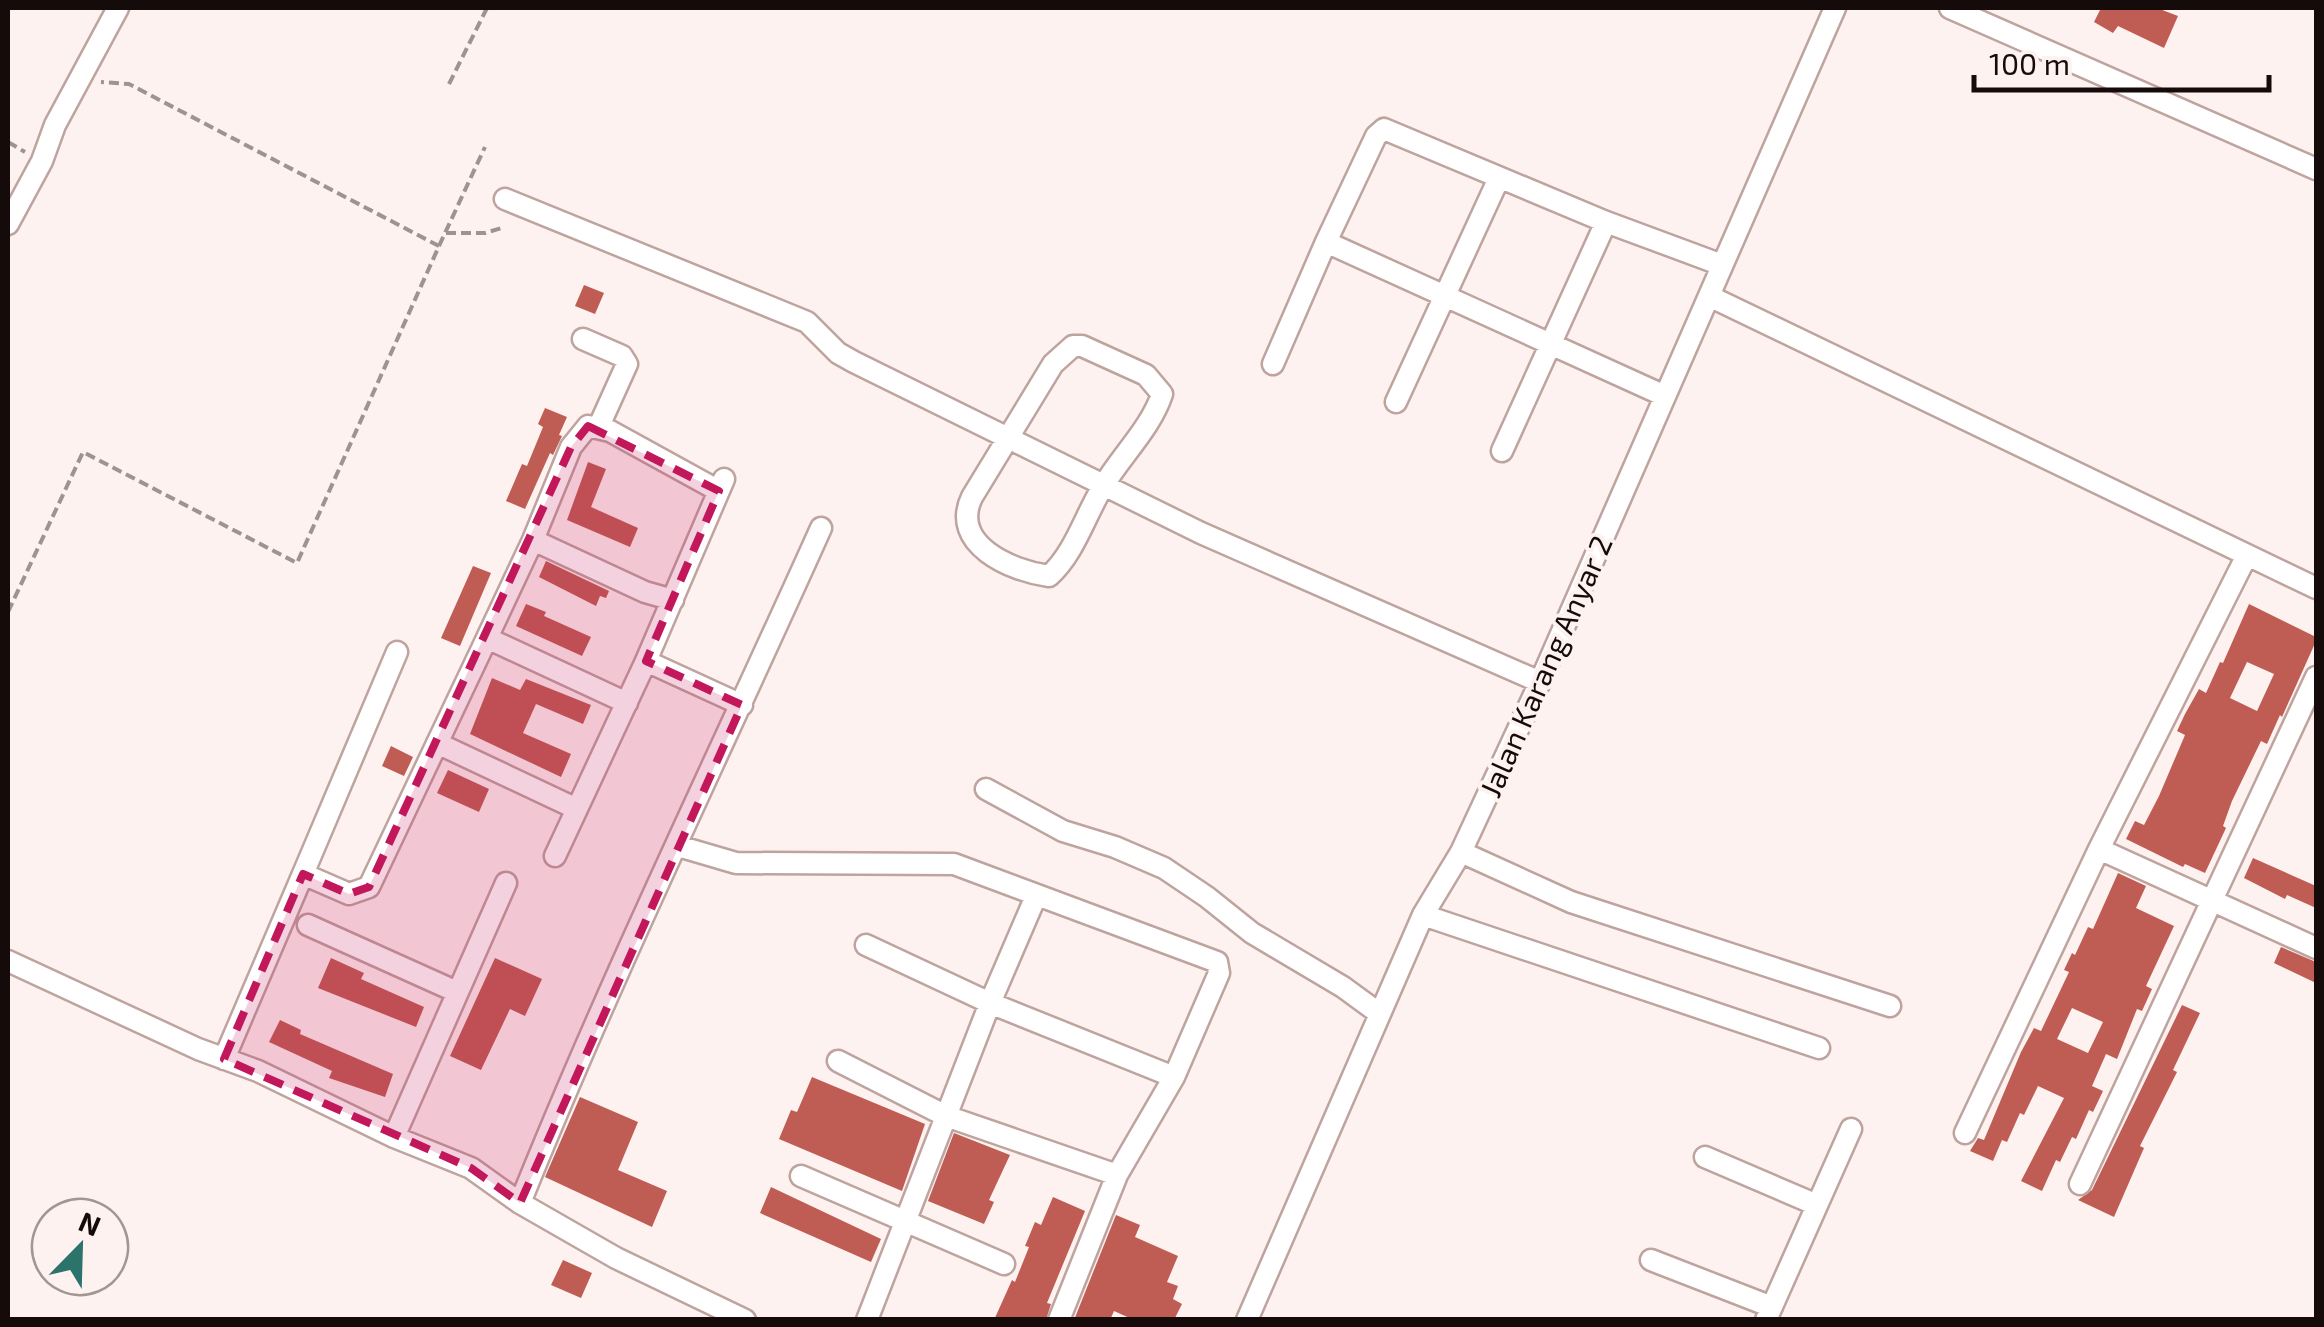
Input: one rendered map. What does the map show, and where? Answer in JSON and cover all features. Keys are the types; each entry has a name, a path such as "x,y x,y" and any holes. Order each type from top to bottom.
{"street":[{"path":"8,224 42,161 55,125 118,8"},
{"name":"Jalan Karang Anyar 2","path":"1247,1320 1423,915 1461,852 1540,682 1836,8"},
{"path":"1950,8 2316,169"},
{"path":"1273,364 1376,136 1384,129 1606,222 1722,265"},
{"path":"1396,402 1499,178"},
{"path":"506,199 807,322 838,353 854,362 1103,486 1200,533 1540,682"},
{"path":"1502,450 1606,222"},
{"path":"1326,242 1664,396"},
{"path":"1709,296 2316,588"},
{"path":"582,339 622,356 627,364 599,426"},
{"path":"1073,346 1082,346 1146,375 1162,394 1103,486 1049,576 1012,566 974,540 966,521 968,503 1053,364 1073,346"},
{"path":"303,874 349,894 368,887 533,540 571,447 588,426 599,426 721,485 646,661 555,856"},
{"path":"520,1203 646,906 678,846 821,528"},
{"path":"533,540 645,592 673,600"},
{"path":"1965,1133 2098,849 2247,555"},
{"path":"487,638 627,703"},
{"path":"224,1059 397,652"},
{"path":"646,661 742,705"},
{"path":"2080,1184 2316,677"},
{"path":"437,743 577,809"},
{"path":"986,789 1063,830 1164,868 1207,896 1252,934 1343,987 1380,1014"},
{"path":"678,846 736,863 954,864 1217,962 1218,973 1174,1077 1118,1175 1059,1320"},
{"path":"2098,849 2316,948"},
{"path":"1461,852 1572,902 1890,1006"},
{"path":"394,1137 506,883"},
{"path":"866,1320 1036,896"},
{"path":"1423,915 1819,1048"},
{"path":"308,925 458,992"},
{"path":"866,945 990,1003 1174,1077"},
{"path":"8,961 258,1071 394,1137 471,1168 520,1203 616,1258 745,1320"},
{"path":"838,1061 946,1116 1118,1175"},
{"path":"1651,1260 1769,1313 1851,1130"},
{"path":"1705,1156 1817,1205"},
{"path":"801,1176 1004,1264"}],"path":[{"path":"449,84 487,8"},
{"path":"82,80 128,84 438,246"},
{"path":"8,612 83,452 298,563 485,147"},
{"path":"446,233 485,233 505,228"}],"highlighted area":[{"path":"588,426 719,491 646,661 742,705 520,1203 471,1168 224,1059 303,874 349,894 369,887 571,447"}],"building":[{"path":"2101,8 2157,8 2178,16 2164,48 2118,26 2113,33 2094,22"},
{"path":"584,285 604,293 595,314 575,306"},
{"path":"545,408 567,417 559,435 562,436 553,455 550,453 525,509 506,501 522,464 527,466 543,427 538,424"},
{"path":"588,462 606,469 591,507 638,528 630,547 567,520"},
{"path":"546,561 609,591 606,598 600,596 596,606 539,577"},
{"path":"473,566 491,573 460,646 441,638"},
{"path":"526,604 591,637 582,656 516,626"},
{"path":"2249,604 2316,637 2282,717 2267,744 2261,741 2232,801 2223,826 2226,828 2205,873 2185,864 2183,867 2126,839 2135,821 2144,825 2185,735 2177,731 2185,714 2199,689 2206,693 2220,662 2223,663","holes":["2247,662 2274,674 2257,711 2230,698"]},
{"path":"492,678 520,690 526,679 591,705 583,724 536,704 523,733 571,754 561,777 470,734"},
{"path":"391,746 413,757 404,776 382,766"},
{"path":"448,770 489,789 479,812 437,793"},
{"path":"2253,858 2316,886 2316,908 2287,895 2285,899 2244,878"},
{"path":"2118,873 2146,886 2136,908 2174,926 2146,986 2152,989 2142,1011 2137,1009 2117,1059 2106,1054 2092,1086 2103,1091 2093,1112 2089,1110 2060,1162 2056,1160 2042,1191 2021,1181 2064,1098 2038,1086 2007,1142 2002,1140 1993,1161 1970,1151 1978,1138 1984,1140 2021,1052 2034,1028 2041,1031 2069,972 2064,970 2072,953 2075,955 2088,927 2093,929","holes":["2072,1008 2103,1022 2088,1053 2057,1039"]},
{"path":"2281,947 2316,962 2316,983 2274,963"},
{"path":"331,958 364,973 361,979 424,1007 416,1027 318,988"},
{"path":"495,958 542,979 525,1016 510,1009 481,1070 450,1056"},
{"path":"2182,1005 2200,1013 2173,1070 2177,1072 2140,1146 2144,1148 2114,1217 2078,1200 2092,1190"},
{"path":"280,1020 301,1030 300,1034 393,1074 385,1097 329,1078 332,1071 269,1042"},
{"path":"812,1077 925,1124 902,1191 779,1139 791,1110 797,1112"},
{"path":"580,1097 638,1122 618,1170 667,1191 652,1227 545,1177"},
{"path":"954,1133 1010,1155 989,1200 994,1202 984,1224 928,1201"},
{"path":"771,1187 881,1239 871,1262 760,1213"},
{"path":"1053,1197 1085,1211 1047,1303 1051,1304 1046,1320 994,1320 1012,1280 1015,1282 1035,1222 1041,1225"},
{"path":"1116,1215 1140,1225 1135,1237 1178,1256 1167,1282 1178,1286 1173,1299 1182,1304 1174,1320 1134,1320 1114,1311 1110,1320 1074,1320"},
{"path":"563,1260 592,1273 581,1298 551,1285"}]}
